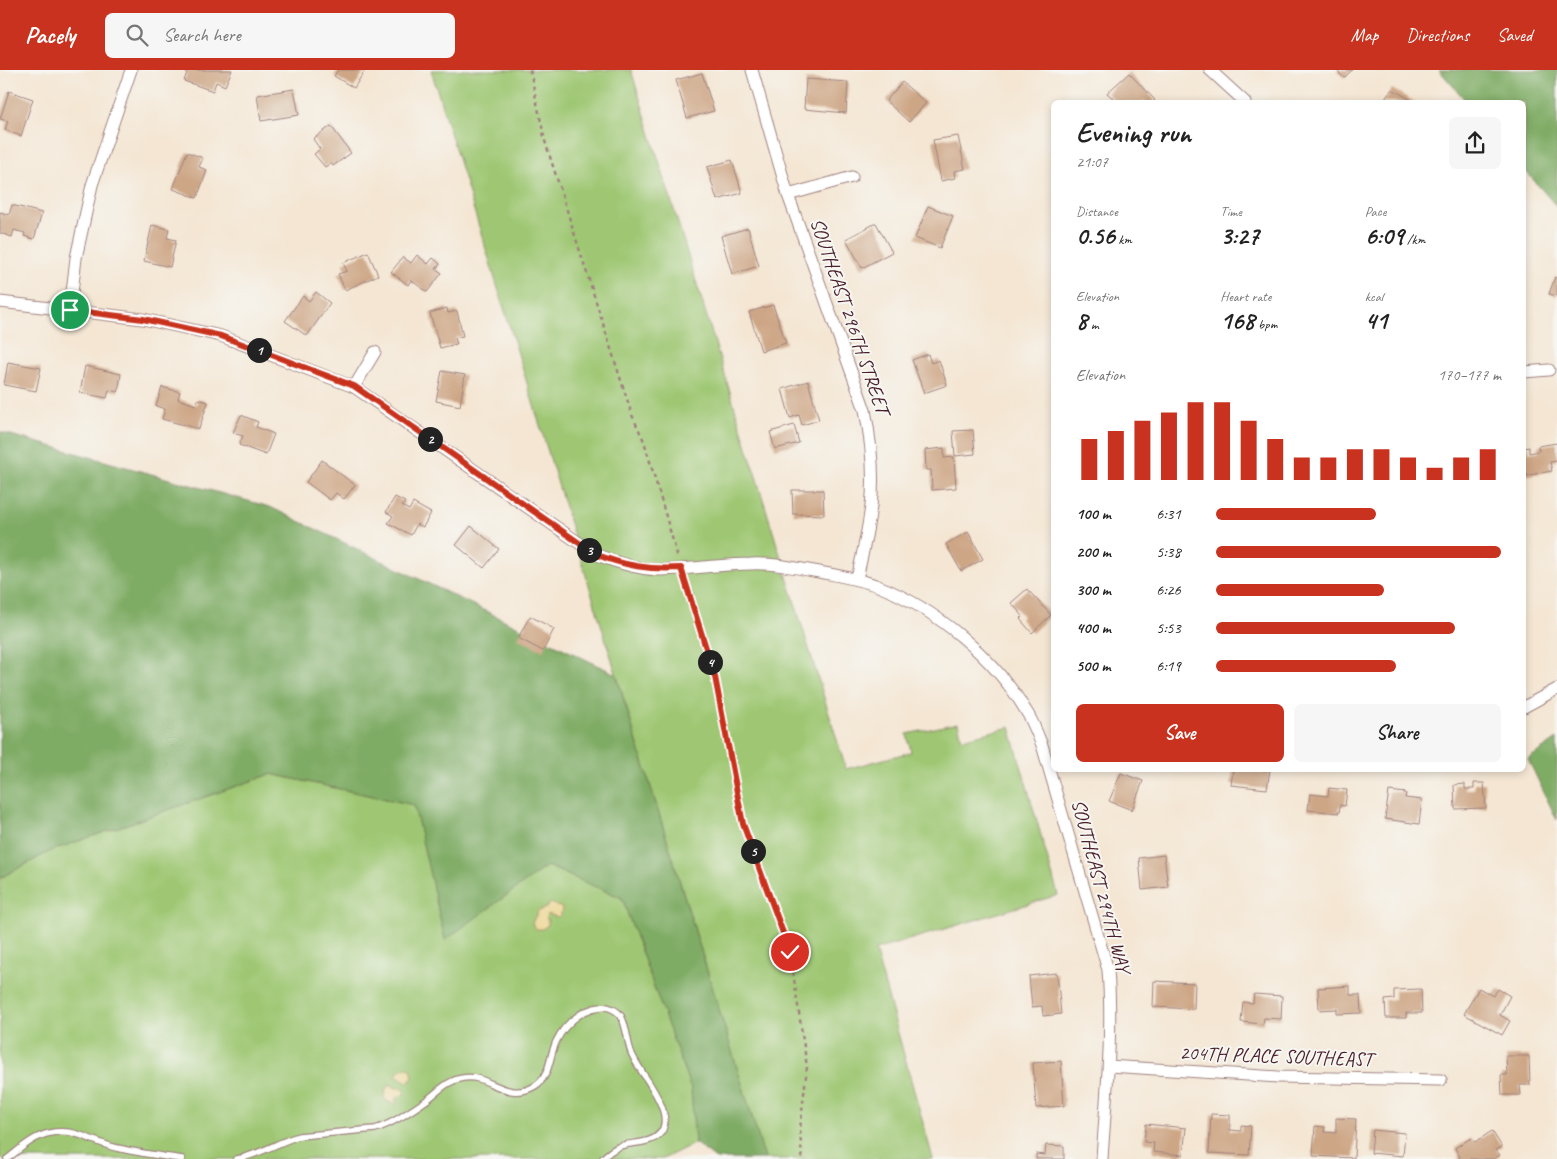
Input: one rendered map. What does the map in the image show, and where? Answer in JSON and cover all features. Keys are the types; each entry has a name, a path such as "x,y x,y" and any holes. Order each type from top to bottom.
{"street":[{"path":"70,310 76,258 92,185 130,70"},
{"name":"SOUTHEAST 296TH STREET","path":"752,70 788,195 865,410 870,434 873,481 871,507 857,579"},
{"path":"1210,70 1242,100"},
{"path":"788,195 852,177"},
{"name":"SOUTHEAST 294TH WAY","path":"0,302 143,319 221,336 354,386 595,554 634,567 657,570 753,564 803,569 857,579 897,594 933,616 975,648 1010,687 1027,712 1042,745 1108,970 1110,1002 1108,1066 1102,1159"},
{"path":"354,386 375,352"},
{"path":"1526,372 1549,370"},
{"path":"1526,706 1557,689"},
{"path":"1042,745 1051,741"},
{"name":"204TH PLACE SOUTHEAST","path":"1108,1066 1278,1077 1442,1080"}],"lane":[{"path":"237,1159 249,1157 299,1136 374,1129 385,1126 424,1102 452,1081 461,1078 470,1077 509,1092 520,1092 540,1082 547,1072 553,1048 559,1035 570,1023 586,1010 605,1006 620,1015 630,1051 656,1093 664,1115 665,1125 658,1136 650,1140 617,1147 602,1159"},
{"path":"7,1159 36,1137 59,1131 74,1133 114,1147 182,1159"}],"path":[{"path":"530,70 545,141 623,389 644,441 715,677 743,824 790,952 807,1067 800,1129 802,1159"}],"green space":[{"path":"431,70 631,70 846,769 911,752 907,734 958,723 962,739 1010,727 1058,895 875,950 933,1159 765,1159"},
{"path":"1439,70 1557,70 1557,207 1526,171 1526,100 1465,100"},
{"path":"0,432 270,507 616,674 765,1159 716,1159 695,1143 691,1089 622,898 547,866 445,940 414,805 271,774 53,850 0,878"},
{"path":"1557,739 1557,820 1528,759"},
{"path":"271,774 414,805 445,939 547,866 622,898 691,1089 695,1143 663,1159 0,1159 0,878 52,850"}],"sand":[{"path":"550,903 562,908 561,914 558,917 547,914 548,925 542,929 536,929 532,923 538,911 546,908"},
{"path":"406,1067 411,1069 413,1077 407,1082 396,1075"},
{"path":"390,1084 396,1088 403,1088 405,1091 404,1094 395,1099 395,1105 384,1099 386,1089"}],"building":[{"path":"188,70 232,70 225,86 216,82 213,91 184,81"},
{"path":"338,70 365,70 354,88 334,76"},
{"path":"1336,70 1352,70 1344,78"},
{"path":"702,73 714,111 687,118 676,80"},
{"path":"1129,73 1155,100 1115,100 1107,93"},
{"path":"806,79 848,82 846,113 804,109"},
{"path":"902,82 926,103 909,122 886,101"},
{"path":"294,89 299,115 261,121 257,95"},
{"path":"1392,89 1411,100 1384,100"},
{"path":"9,91 33,99 21,136 5,130 8,121 0,119"},
{"path":"331,126 351,153 333,166 331,163 325,167 314,154 320,149 313,139"},
{"path":"958,136 965,169 954,171 955,178 941,181 933,140"},
{"path":"187,152 203,158 199,167 207,170 197,198 173,189"},
{"path":"732,160 742,193 717,200 707,167"},
{"path":"12,205 42,213 34,239 24,236 25,233 14,230 12,237 0,233 0,212 9,215"},
{"path":"928,206 953,216 940,248 915,238"},
{"path":"876,223 892,252 862,268 846,239"},
{"path":"152,225 169,229 167,238 176,240 170,267 144,261"},
{"path":"748,228 759,266 732,274 721,236"},
{"path":"368,252 378,275 345,290 338,274 347,271 343,263"},
{"path":"417,255 428,264 433,258 440,264 436,269 442,273 427,292 411,280 408,285 391,272 403,257 411,263"},
{"path":"1555,277 1557,278 1557,296 1549,294"},
{"path":"316,292 330,303 307,336 285,321 303,296 309,301"},
{"path":"773,305 786,343 761,351 749,312"},
{"path":"447,308 448,313 457,311 463,336 455,338 457,344 440,348 430,313"},
{"path":"928,354 931,363 939,360 947,385 924,393 912,360"},
{"path":"8,362 41,368 36,391 4,385"},
{"path":"85,366 121,374 118,392 109,390 107,398 80,393"},
{"path":"442,371 465,375 460,406 436,401"},
{"path":"808,381 819,420 802,425 799,415 790,418 782,389"},
{"path":"162,387 180,392 178,399 196,405 198,399 208,402 199,429 162,419 165,409 156,406"},
{"path":"241,415 258,422 256,427 274,434 266,455 239,445 243,436 233,433"},
{"path":"794,425 799,443 775,449 770,432"},
{"path":"973,430 975,454 955,456 953,431"},
{"path":"1557,443 1557,461 1550,462 1552,471 1526,476 1526,448 1529,447 1529,453 1539,451 1538,446"},
{"path":"944,448 944,458 954,457 956,488 932,490 931,470 926,470 925,450"},
{"path":"322,460 355,485 344,499 336,493 330,500 306,482"},
{"path":"792,490 823,490 824,515 793,514"},
{"path":"395,497 405,502 402,506 409,510 413,503 431,513 423,527 417,524 411,535 388,523 393,516 386,512"},
{"path":"471,526 499,549 484,568 456,545"},
{"path":"968,532 983,559 961,571 946,544"},
{"path":"1027,589 1051,615 1032,633 1020,619 1023,616 1011,603"},
{"path":"530,616 554,629 543,651 518,638"},
{"path":"1233,772 1270,772 1267,789 1231,785"},
{"path":"1121,773 1143,781 1132,810 1109,801"},
{"path":"1474,783 1484,783 1486,808 1455,809 1454,785 1465,784 1465,789 1474,789"},
{"path":"1329,788 1347,790 1345,806 1340,805 1339,813 1308,810 1310,794 1328,796"},
{"path":"1389,791 1406,793 1405,798 1422,800 1419,824 1385,819"},
{"path":"1164,855 1168,887 1142,890 1139,858"},
{"path":"1057,973 1061,1014 1043,1016 1042,1006 1032,1007 1029,976"},
{"path":"1154,981 1195,983 1194,1009 1153,1007"},
{"path":"1350,986 1350,995 1360,995 1361,1013 1337,1014 1337,1009 1319,1010 1318,988"},
{"path":"1479,988 1493,996 1498,989 1510,996 1500,1015 1510,1021 1502,1035 1464,1014"},
{"path":"1421,989 1422,1013 1406,1013 1406,1018 1386,1018 1385,1000 1394,999 1394,990"},
{"path":"1254,994 1282,996 1281,1019 1264,1018 1263,1024 1241,1022 1243,1002 1253,1003"},
{"path":"1506,1056 1529,1056 1530,1085 1520,1085 1521,1095 1502,1095 1501,1075 1507,1075"},
{"path":"1061,1061 1064,1106 1036,1108 1033,1063"},
{"path":"1211,1114 1230,1115 1230,1130 1241,1131 1241,1125 1251,1126 1249,1155 1209,1153"},
{"path":"1336,1118 1356,1119 1354,1158 1313,1156 1315,1126 1325,1127 1324,1132 1336,1133"},
{"path":"1146,1124 1186,1128 1183,1155 1153,1152 1154,1143 1144,1142"},
{"path":"1373,1130 1405,1133 1403,1156 1371,1153"},
{"path":"1492,1131 1502,1147 1496,1150 1500,1155 1494,1159 1457,1159 1460,1157 1455,1148 1471,1138 1475,1142"},
{"path":"1046,1145 1064,1146 1064,1159 1036,1159 1036,1154 1045,1155"}],"route":[{"path":"70,310 143,319 221,336 354,386 595,554 634,567 657,570 681,568 715,677 743,824 790,952"}]}
